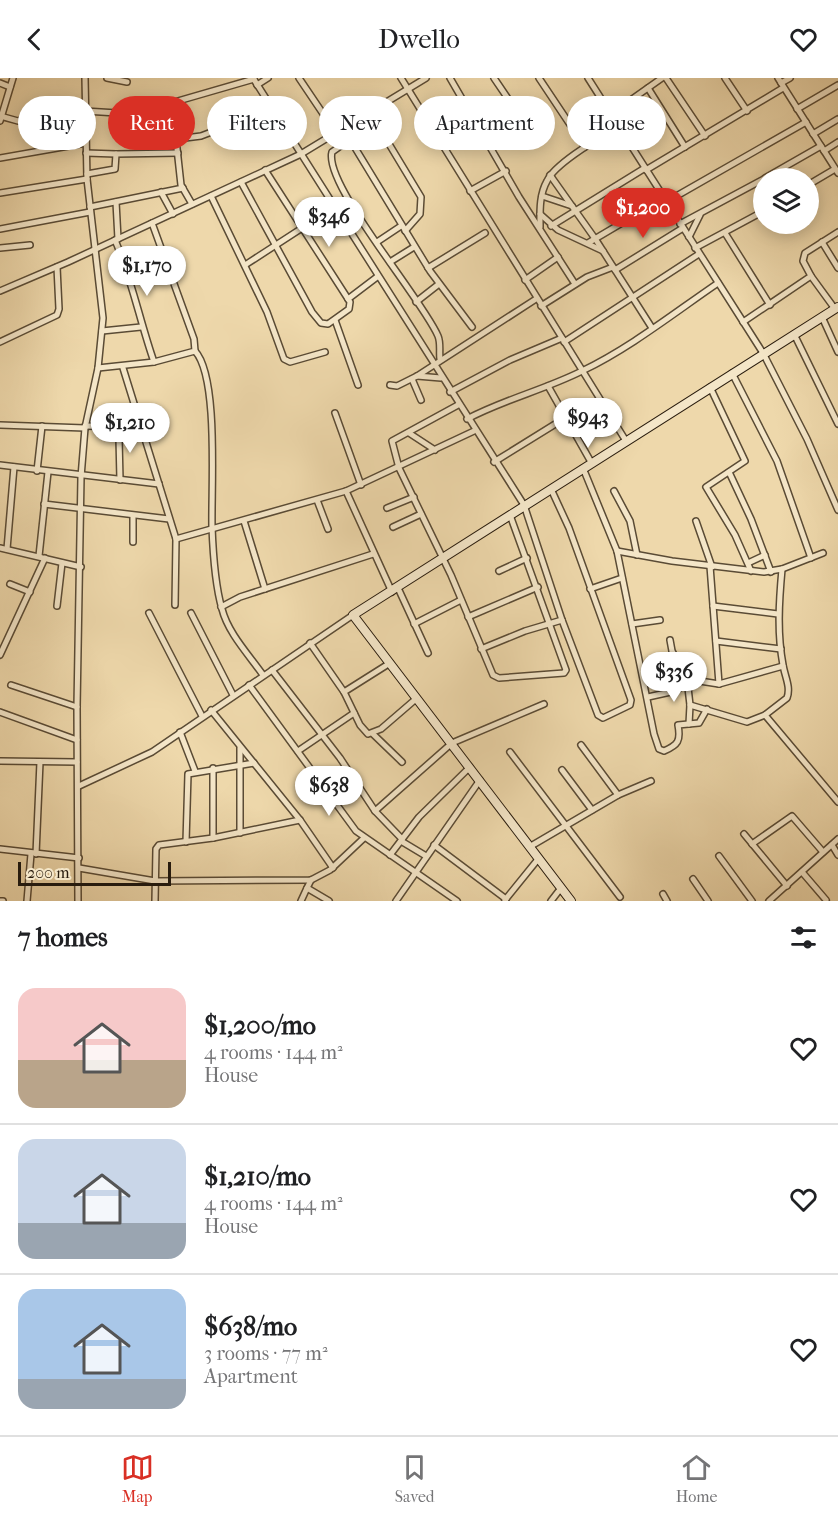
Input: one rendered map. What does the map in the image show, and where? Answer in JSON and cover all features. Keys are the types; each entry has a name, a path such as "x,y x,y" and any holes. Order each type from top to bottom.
{"street":[{"path":"13,78 0,118 18,121"},
{"path":"85,78 85,96"},
{"path":"107,78 127,82"},
{"path":"195,97 268,78"},
{"path":"299,78 319,108"},
{"path":"401,78 626,441"},
{"path":"398,96 426,78"},
{"path":"450,78 575,285"},
{"path":"494,78 506,96"},
{"path":"539,78 567,120"},
{"path":"588,78 600,96"},
{"path":"637,96 664,78 705,136"},
{"path":"725,78 747,111"},
{"path":"551,226 573,208 747,111 790,78"},
{"path":"255,81 264,96"},
{"path":"0,83 10,87"},
{"path":"781,83 837,171 819,180"},
{"path":"797,109 838,85"},
{"path":"648,88 685,147"},
{"path":"813,134 838,119"},
{"path":"588,243 806,122"},
{"path":"785,168 838,142"},
{"path":"0,291 173,214 301,154 319,143"},
{"path":"0,158 46,150"},
{"path":"178,150 183,188 192,204"},
{"path":"298,150 494,462 524,505 562,620 599,717 603,718 630,705 631,700 569,528 551,489"},
{"path":"334,150 331,160 349,198 438,336 440,359"},
{"path":"355,150 414,247 472,327"},
{"path":"377,242 403,228 420,214 422,197 393,150"},
{"path":"540,229 542,196 550,175 581,150"},
{"path":"634,150 763,353 807,439 838,510"},
{"path":"78,901 77,707 81,477 85,427 98,368 102,331 102,306 94,250 86,153 178,153"},
{"path":"0,193 115,169 116,154"},
{"path":"241,182 319,321 326,324 335,320 350,308 348,299 265,170"},
{"path":"470,191 506,171"},
{"path":"550,175 596,240 652,328"},
{"path":"541,306 575,285 614,268 700,214 753,185"},
{"path":"0,229 183,188"},
{"path":"161,192 173,214"},
{"path":"211,196 245,265 286,362 326,352"},
{"path":"542,196 573,208"},
{"path":"116,202 117,239 133,288 141,327 154,362"},
{"path":"245,265 333,208"},
{"path":"540,214 551,226 604,252"},
{"path":"689,237 700,214"},
{"path":"695,248 753,217"},
{"path":"153,223 194,339 195,351 200,359 210,406 212,530 221,607 227,622 263,675"},
{"path":"79,786 142,758 353,615 836,308 811,276 803,261 803,255 838,232"},
{"path":"428,268 485,233"},
{"path":"726,233 770,305"},
{"path":"822,242 838,268"},
{"path":"0,248 30,244"},
{"path":"390,262 414,247"},
{"path":"450,392 510,360 563,340 632,299 699,254"},
{"path":"525,280 558,257"},
{"path":"0,342 57,315 59,309 57,267"},
{"path":"742,322 811,276"},
{"path":"348,299 377,277"},
{"path":"467,419 516,396 548,386 582,371 652,328 718,283"},
{"path":"416,302 439,284"},
{"path":"390,385 397,386 414,378 440,359 536,299"},
{"path":"822,317 838,352"},
{"path":"335,320 358,385"},
{"path":"102,331 141,327"},
{"path":"794,334 838,424"},
{"path":"98,368 123,368 195,351"},
{"path":"123,368 176,538 175,605"},
{"path":"732,373 777,461 811,558"},
{"path":"414,378 441,378"},
{"path":"414,378 421,400"},
{"path":"548,386 591,462"},
{"path":"710,387 745,461 706,487 751,571"},
{"path":"458,405 391,442 399,468 444,559 492,674 497,677 564,674 566,670 551,623 510,515"},
{"path":"830,408 838,405"},
{"path":"335,413 361,485"},
{"path":"494,462 565,418"},
{"path":"0,425 133,427"},
{"path":"120,480 118,438 123,431 141,425"},
{"path":"37,471 42,426"},
{"path":"420,426 420,440"},
{"path":"176,538 212,530 346,491 399,468 474,430"},
{"path":"409,433 435,450"},
{"path":"0,465 81,477 159,484"},
{"path":"7,549 14,467"},
{"path":"583,468 617,551 659,749 664,751 677,744 680,735 678,725 700,722 707,709"},
{"path":"0,655 30,592 42,557 48,472"},
{"path":"729,472 752,519 771,572"},
{"path":"346,491 373,554 414,624 428,653"},
{"path":"614,491 630,520 637,555"},
{"path":"387,508 414,497"},
{"path":"317,500 328,529"},
{"path":"44,504 169,519"},
{"path":"393,527 422,514"},
{"path":"133,516 133,542"},
{"path":"244,521 265,589"},
{"path":"696,521 711,567 719,684"},
{"path":"0,548 81,567"},
{"path":"617,551 711,567 771,572 823,554"},
{"path":"221,607 240,597 373,554"},
{"path":"748,562 765,555"},
{"path":"499,571 527,558"},
{"path":"57,606 62,563"},
{"path":"690,705 747,723 765,716 789,695 783,666 778,614 782,569"},
{"path":"590,589 622,578"},
{"path":"10,584 30,592"},
{"path":"468,617 538,587"},
{"path":"541,594 551,589"},
{"path":"414,624 461,600"},
{"path":"713,606 778,614"},
{"path":"149,613 202,716"},
{"path":"191,613 232,695"},
{"path":"353,615 540,857 571,901"},
{"path":"482,649 562,620"},
{"path":"632,624 660,620"},
{"path":"670,640 672,651 687,681 690,705 689,724"},
{"path":"716,641 781,649"},
{"path":"310,643 344,692 364,731 373,734 402,762"},
{"path":"344,692 390,663"},
{"path":"648,697 675,691 687,681 719,684 783,666"},
{"path":"272,670 323,735 375,811 402,840 426,856"},
{"path":"11,685 77,707"},
{"path":"249,685 342,816 364,838 458,901"},
{"path":"373,734 417,698"},
{"path":"375,811 452,743 544,704"},
{"path":"211,710 300,820 333,868"},
{"path":"0,712 77,740"},
{"path":"298,751 354,713"},
{"path":"765,716 838,802"},
{"path":"180,732 195,771"},
{"path":"581,745 618,795"},
{"path":"240,747 240,833"},
{"path":"510,752 620,897"},
{"path":"0,761 77,762"},
{"path":"27,901 34,854 40,762"},
{"path":"186,842 187,776 195,771 254,763"},
{"path":"390,855 419,817 470,767"},
{"path":"213,768 213,838"},
{"path":"562,770 592,810"},
{"path":"399,900 426,856 480,780"},
{"path":"531,846 618,795 651,782"},
{"path":"752,844 792,816 823,852"},
{"path":"155,901 158,846 213,838 300,820"},
{"path":"744,834 787,885"},
{"path":"79,868 155,881 311,880 324,875 333,868 364,838"},
{"path":"769,901 838,839"},
{"path":"434,845 505,900 540,857"},
{"path":"832,845 838,855"},
{"path":"0,849 79,858"},
{"path":"719,856 752,901"},
{"path":"802,872 826,900"},
{"path":"693,879 708,901"},
{"path":"301,901 311,880"},
{"path":"307,888 329,901"},
{"path":"550,901 561,888"},
{"path":"663,894 667,901"}]}
